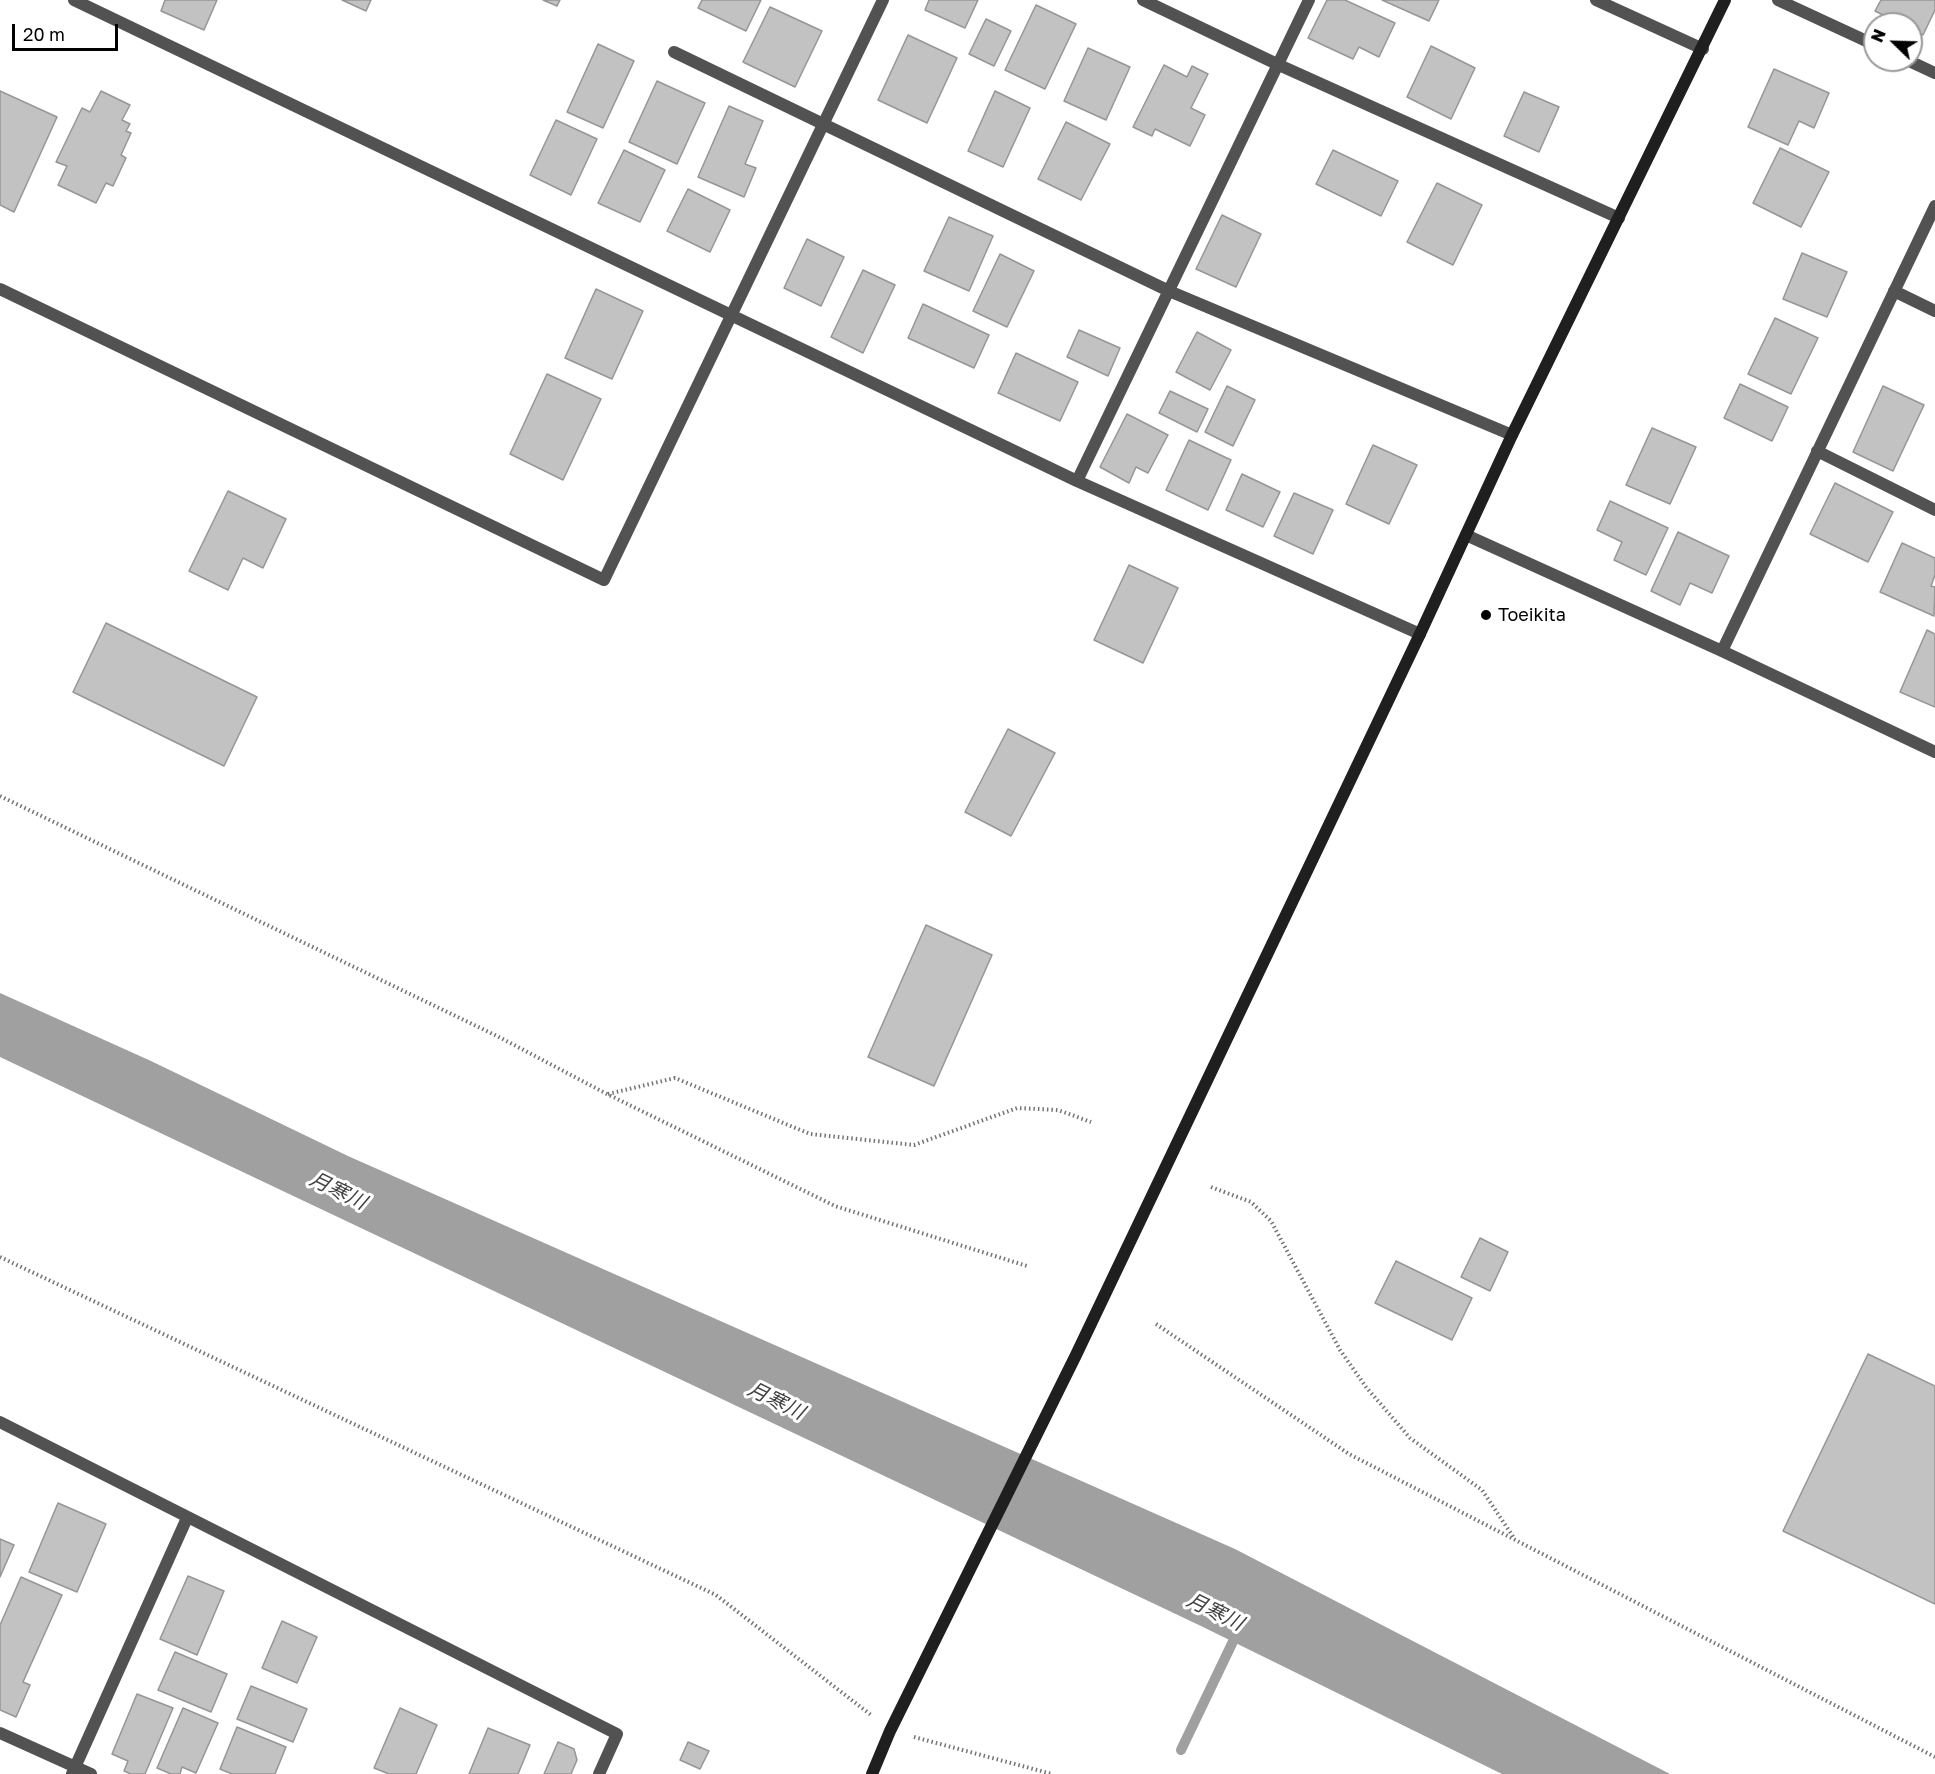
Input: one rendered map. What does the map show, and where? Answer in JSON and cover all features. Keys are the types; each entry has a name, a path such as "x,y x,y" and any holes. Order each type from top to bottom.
{"street":[{"path":"74,0 1077,481 1420,634"},
{"path":"0,289 604,580 883,0"},
{"path":"1143,0 1279,65 1618,218"},
{"path":"1077,481 1309,0"},
{"path":"1596,0 1703,49"},
{"path":"872,1774 890,1731 1076,1354 1420,634 1512,435 1725,0"},
{"path":"1778,0 1863,39"},
{"path":"674,52 1169,291 1512,435"},
{"path":"1722,651 1935,207"},
{"path":"1894,291 1935,311"},
{"path":"1817,451 1935,510"},
{"path":"1466,535 1722,651 1935,752"},
{"path":"0,1422 617,1734 599,1774"},
{"path":"73,1770 187,1518"},
{"path":"0,1733 73,1770 91,1774"}],"path":[{"path":"0,796 497,1036 607,1094 835,1206 1027,1266"},
{"path":"607,1094 675,1078 810,1134 914,1145 1017,1107 1058,1110 1090,1122"},
{"path":"1211,1186 1251,1202 1271,1221 1340,1350 1366,1387 1410,1437 1482,1490 1515,1540"},
{"path":"0,1257 716,1595 890,1731 1052,1774"},
{"path":"1156,1324 1349,1454 1935,1757"}],"water":[{"name":"月寒川","path":"0,993 151,1061 348,1156 1235,1549 1670,1774 1502,1774 1201,1626 0,1057"}],"building":[{"path":"165,0 217,0 204,30 161,11"},
{"path":"342,0 371,0 366,11"},
{"path":"543,0 560,0 557,6"},
{"path":"702,0 761,0 746,31 698,8"},
{"path":"929,0 978,0 965,28 925,10"},
{"path":"1327,0 1345,0 1395,23 1379,57 1359,47 1353,59 1308,38"},
{"path":"1382,0 1439,0 1429,21"},
{"path":"1881,0 1935,0 1935,10 1923,35 1923,12 1875,11"},
{"path":"1036,5 1076,24 1045,89 1005,70"},
{"path":"770,7 822,31 795,87 743,62"},
{"path":"986,19 1011,31 994,66 969,54"},
{"path":"908,35 957,58 927,123 878,100"},
{"path":"598,44 634,61 603,128 567,112"},
{"path":"1431,46 1475,68 1451,119 1407,97"},
{"path":"1088,48 1130,67 1106,120 1064,101"},
{"path":"1164,65 1187,77 1192,66 1208,74 1191,108 1205,115 1190,146 1155,129 1152,136 1133,127"},
{"path":"1774,69 1829,93 1814,128 1799,121 1788,145 1748,127"},
{"path":"657,81 705,103 677,164 629,142"},
{"path":"0,91 57,117 14,212 0,205"},
{"path":"101,91 130,105 122,120 130,124 126,131 131,133 121,155 126,158 113,186 106,183 96,203 58,185 67,166 56,162 82,108 90,112"},
{"path":"995,91 1030,108 1003,167 968,151"},
{"path":"1524,92 1559,107 1539,152 1504,136"},
{"path":"729,106 763,121 745,164 756,168 744,197 698,177"},
{"path":"556,120 597,139 571,195 530,175"},
{"path":"1066,122 1110,144 1081,200 1038,179"},
{"path":"1780,148 1829,172 1801,227 1753,203"},
{"path":"624,150 665,170 640,222 598,203"},
{"path":"1333,150 1398,181 1381,216 1316,184"},
{"path":"1437,183 1482,205 1453,265 1407,242"},
{"path":"688,189 730,210 710,252 667,231"},
{"path":"1222,215 1261,234 1236,287 1196,269"},
{"path":"949,217 993,236 969,291 924,271"},
{"path":"807,239 844,257 821,306 784,288"},
{"path":"1802,253 1847,272 1827,317 1783,299"},
{"path":"1000,254 1034,271 1007,327 973,311"},
{"path":"863,270 895,285 863,353 831,337"},
{"path":"596,289 643,311 612,379 565,358"},
{"path":"923,304 989,335 974,368 908,338"},
{"path":"1775,318 1818,338 1791,394 1748,374"},
{"path":"1079,330 1120,348 1108,376 1067,357"},
{"path":"1197,332 1231,350 1210,390 1176,372"},
{"path":"1016,353 1078,382 1060,421 998,393"},
{"path":"547,374 601,399 563,480 510,454"},
{"path":"1740,384 1788,407 1772,441 1724,418"},
{"path":"1227,386 1255,400 1233,446 1205,432"},
{"path":"1883,386 1924,405 1893,471 1853,452"},
{"path":"1170,391 1208,409 1197,432 1159,413"},
{"path":"1127,414 1168,435 1148,473 1136,467 1129,483 1100,467"},
{"path":"1652,428 1696,447 1670,504 1626,485"},
{"path":"1189,440 1231,460 1208,510 1166,490"},
{"path":"1373,445 1417,465 1389,524 1346,504"},
{"path":"1242,474 1280,492 1263,527 1226,510"},
{"path":"1835,483 1893,512 1868,562 1810,534"},
{"path":"228,491 286,519 263,568 243,558 228,590 189,571"},
{"path":"1294,493 1333,510 1313,554 1274,536"},
{"path":"1610,501 1668,528 1646,575 1614,560 1622,542 1597,530"},
{"path":"1678,532 1729,556 1712,593 1690,583 1680,605 1651,591"},
{"path":"1902,543 1935,558 1935,575 1931,586 1935,587 1934,616 1880,592"},
{"path":"1129,565 1178,588 1143,663 1094,640"},
{"path":"106,623 257,697 224,766 73,692"},
{"path":"1927,630 1935,634 1935,707 1900,692"},
{"path":"1008,729 1055,753 1011,836 965,812"},
{"path":"926,925 992,955 934,1086 868,1057"},
{"path":"1480,1238 1508,1252 1490,1291 1461,1277"},
{"path":"1396,1261 1472,1298 1452,1340 1375,1303"},
{"path":"1868,1354 1935,1386 1935,1604 1783,1531"},
{"path":"58,1503 106,1524 77,1592 29,1572"},
{"path":"0,1539 14,1545 0,1577"},
{"path":"188,1576 224,1591 197,1655 160,1639"},
{"path":"21,1577 62,1595 23,1682 30,1685 16,1717 0,1710 0,1625"},
{"path":"282,1621 317,1637 297,1683 262,1668"},
{"path":"175,1652 227,1674 211,1712 158,1690"},
{"path":"251,1686 307,1709 293,1742 237,1719"},
{"path":"137,1694 173,1708 145,1774 131,1774 124,1771 128,1761 112,1754"},
{"path":"183,1708 218,1723 196,1773 182,1767 180,1774 171,1774 157,1768"},
{"path":"400,1708 437,1725 416,1774 389,1774 374,1768"},
{"path":"237,1727 286,1747 275,1774 232,1774 220,1769"},
{"path":"488,1728 530,1745 518,1774 469,1774"},
{"path":"558,1742 574,1749 577,1760 571,1774 544,1774"},
{"path":"688,1742 709,1751 700,1769 680,1760"}],"waterway":[{"name":"月寒川","path":"1181,1750 1238,1631"}],"place":[{"name":"Toeikita","path":"1486,615"}]}
